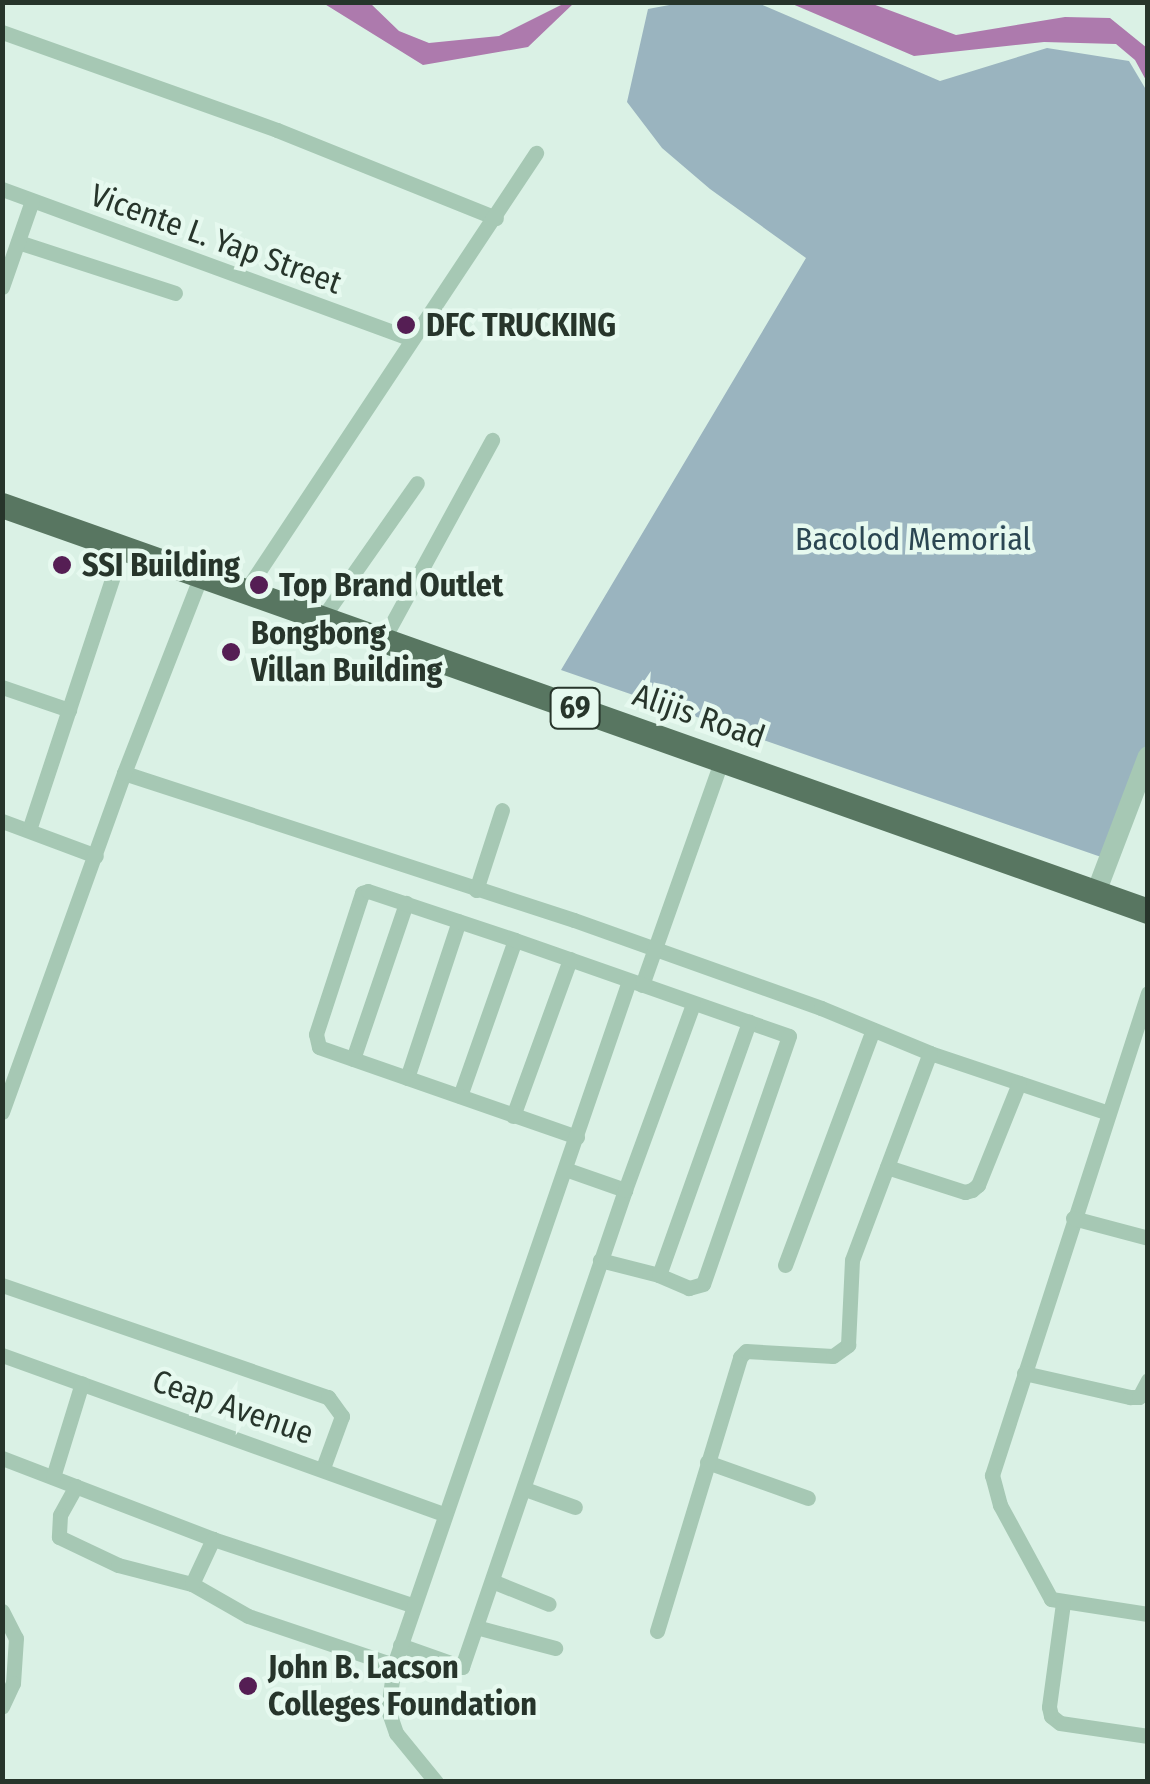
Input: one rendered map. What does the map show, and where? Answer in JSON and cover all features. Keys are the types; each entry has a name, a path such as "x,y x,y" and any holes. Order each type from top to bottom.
{"main road":[{"name":"Alijis Road","path":"2,505 1148,911"}],"street":[{"path":"2,32 277,130 496,218"},
{"path":"245,592 536,153"},
{"name":"Vicente L. Yap Street","path":"2,190 411,339"},
{"path":"2,287 32,202"},
{"path":"18,242 176,294"},
{"path":"382,640 492,440"},
{"path":"321,620 416,483"},
{"path":"29,830 122,548"},
{"path":"2,1112 124,773 201,575"},
{"path":"2,687 69,710"},
{"path":"1097,890 1148,756"},
{"path":"436,1782 396,1733 388,1710 394,1665 565,1169 635,983 654,950 722,759"},
{"path":"124,773 654,950 930,1053 1108,1113"},
{"path":"476,890 502,810"},
{"path":"2,822 96,856"},
{"path":"577,1137 318,1047 316,1034 362,893 406,903 789,1036 703,1284 690,1288 660,1275 600,1260"},
{"path":"354,1059 406,903"},
{"path":"407,1078 459,922"},
{"path":"460,1096 516,940"},
{"path":"513,1116 570,959"},
{"path":"1148,993 992,1474 1000,1505 1052,1599 1148,1614"},
{"path":"400,1644 462,1667 624,1190 693,1004"},
{"path":"660,1275 748,1022"},
{"path":"785,1265 873,1030"},
{"path":"658,1632 740,1356 746,1351 833,1356 848,1345 852,1260 930,1053"},
{"path":"887,1167 965,1192 972,1190 978,1186 1019,1082"},
{"path":"565,1169 624,1190"},
{"path":"1073,1218 1148,1238"},
{"path":"2,1286 328,1396 342,1416 323,1468"},
{"name":"Ceap Avenue","path":"2,1354 444,1514"},
{"path":"1024,1373 1130,1397 1139,1397 1147,1382"},
{"path":"53,1478 82,1383"},
{"path":"2,1458 212,1539 412,1604"},
{"path":"707,1462 808,1498"},
{"path":"76,1486 60,1516 60,1537 118,1565 192,1584 248,1616 394,1665"},
{"path":"525,1489 575,1507"},
{"path":"192,1584 212,1539"},
{"path":"492,1582 549,1604"},
{"path":"1063,1603 1048,1707 1051,1716 1060,1723 1148,1736"},
{"path":"2,1611 16,1638 13,1683 2,1707"},
{"path":"476,1627 555,1648"}],"green space":[{"name":"Bacolod Memorial","path":"680,3 758,3 940,81 1047,48 1129,61 1148,93 1148,741 1104,858 561,670 806,258 710,189 662,148 627,102 648,9"}],"shaded area":[{"path":"323,3 370,3 399,31 429,43 499,36 565,3 574,3 528,47 423,65"},
{"path":"790,3 870,3 956,35 1065,17 1110,18 1147,48 1147,82 1135,60 1116,44 1044,42 914,56"}],"place":[{"name":"DFC TRUCKING","path":"406,325"},
{"name":"SSI Building","path":"62,565"},
{"name":"Top Brand Outlet","path":"259,585"},
{"name":"Bongbong Villan Building","path":"231,652"},
{"name":"John B. Lacson Colleges Foundation","path":"248,1686"}]}
